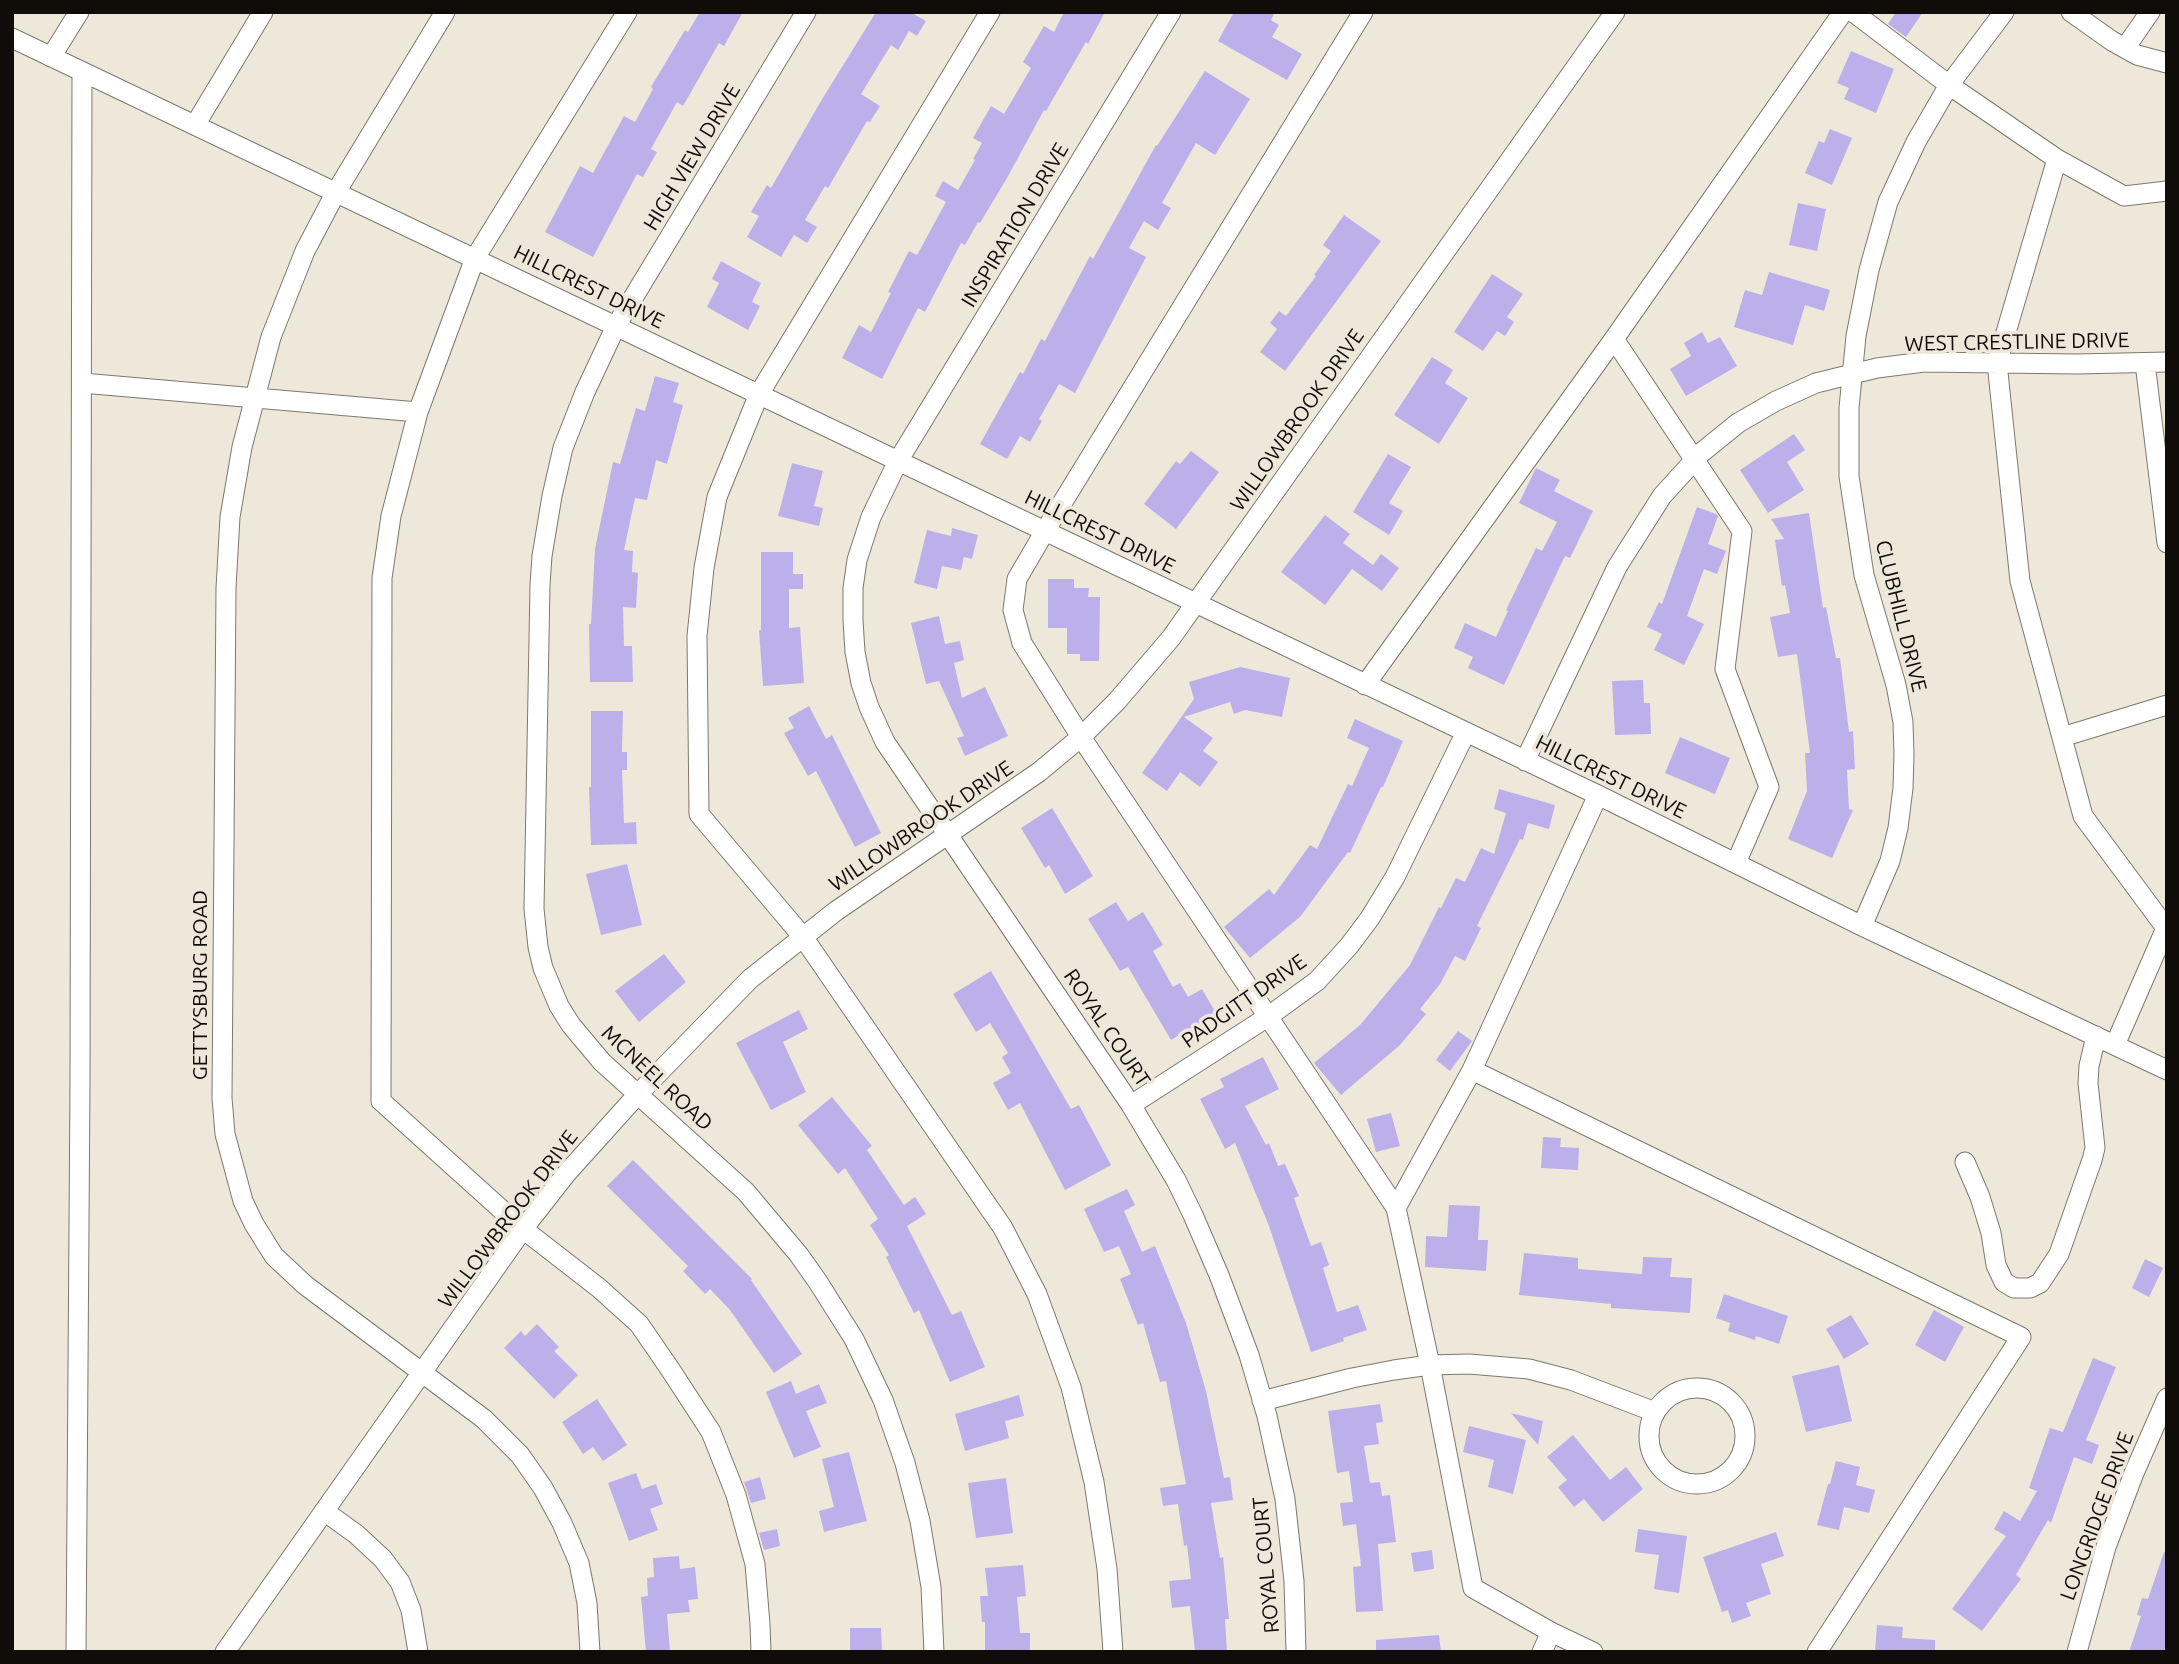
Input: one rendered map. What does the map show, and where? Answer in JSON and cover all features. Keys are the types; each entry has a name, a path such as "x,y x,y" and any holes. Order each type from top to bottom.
{"street":[{"path":"51,57 79,12"},
{"path":"195,125 263,12"},
{"name":"GETTYSBURG ROAD","path":"446,12 336,192 304,251 271,337 242,447 230,517 226,589 222,1098 225,1134 243,1201 274,1256 305,1285 484,1419 520,1455 543,1488 579,1563 587,1603 590,1652"},
{"path":"627,12 475,258 418,412 391,516 382,578 381,1101 523,1229 599,1288 639,1324 711,1432 736,1495 755,1564 761,1652"},
{"name":"HIGH VIEW DRIVE","path":"616,326 806,12"},
{"path":"990,12 758,394 717,497 704,568 697,636 699,814 803,937 1003,1228 1037,1294 1071,1387 1094,1482 1107,1569 1113,1652"},
{"name":"INSPIRATION DRIVE","path":"898,461 1171,12"},
{"path":"1363,12 1045,531 1017,579 1013,610 1022,643 1081,737 1396,1208 1430,1365 1473,1588 1551,1632 1593,1652"},
{"name":"WILLOWBROOK DRIVE","path":"225,1652 523,1229 566,1174 638,1094 751,979 836,911 1039,772 1118,701 1171,638 1615,12"},
{"path":"1365,685 1614,339 1843,12"},
{"path":"1853,12 1949,85 2057,159 2124,196 2167,191"},
{"name":"CLUBHILL DRIVE","path":"1862,926 1890,861 1898,828 1904,755 1903,722 1896,685 1864,575 1849,476 1849,408 1856,336 1869,270 1888,202 1916,142 1949,85 2004,12"},
{"path":"2071,12 2137,55 2167,63"},
{"path":"2125,48 2150,12"},
{"name":"HILLCREST DRIVE","path":"12,38 1598,795 1862,926 2167,1070"},
{"path":"76,1652 82,72"},
{"path":"2057,159 1997,363 2020,581 2083,816 2166,928 2115,1045"},
{"name":"MCNEEL ROAD","path":"616,326 584,392 563,448 542,556 534,909 543,968 559,1006 586,1044 746,1192 812,1273 854,1339 883,1400 905,1463 920,1521 931,1587 934,1652"},
{"path":"1614,339 1742,531 1726,668 1769,787 1736,863"},
{"name":"WEST CRESTLINE DRIVE","path":"1525,761 1617,567 1662,496 1695,460 1738,424 1776,401 1816,383 1853,373 1924,362 2167,362"},
{"path":"2145,363 2167,542"},
{"path":"82,383 418,412"},
{"name":"ROYAL COURT","path":"898,461 871,517 857,560 853,588 855,652 869,707 885,742 1131,1105 1176,1180 1193,1215 1249,1354 1262,1401 1285,1499 1294,1581 1296,1652"},
{"path":"2062,737 2167,705"},
{"name":"PADGITT DRIVE","path":"1131,1105 1269,1016 1317,981 1349,946 1395,877 1466,732"},
{"path":"1396,1208 1472,1069 1598,795"},
{"path":"1965,1162 1980,1197 1991,1233 1996,1265 2004,1282 2014,1288 2030,1288 2040,1283 2059,1254 2095,1148 2088,1083 2096,1037"},
{"path":"1472,1069 2021,1337 1817,1652"},
{"path":"1262,1401 1352,1378 1430,1365 1469,1364 1530,1369 1571,1380 1655,1412"},
{"path":"1691,1388 1711,1390 1726,1398 1732,1403 1744,1425 1744,1445 1737,1462 1717,1480 1703,1484 1682,1482 1668,1474 1651,1451 1648,1435 1655,1412 1666,1399 1691,1388"},
{"name":"LONGRIDGE DRIVE","path":"2077,1652 2106,1547 2134,1473 2167,1398"},
{"path":"324,1511 356,1534 383,1559 400,1582 411,1610 418,1652"},
{"path":"1542,1652 1551,1632"}],"building":[{"path":"700,12 743,12 724,46 719,43 683,106 677,102 651,149 657,152 643,177 637,174 593,257 545,232 580,166 593,173 624,116 635,122 653,89 651,87 685,30 688,32"},
{"path":"876,12 910,12 926,21 917,36 909,31 898,50 891,45 861,94 880,106 870,122 867,121 828,188 825,186 805,220 817,227 807,243 794,235 781,257 747,237 759,216 751,212 767,185 771,188"},
{"path":"1064,12 1105,12 1088,44 1086,42 1046,111 1044,110 980,223 978,222 965,245 961,243 925,312 918,308 882,379 842,358 859,325 871,332 909,251 917,255 946,202 935,196 943,181 958,190 982,143 973,138 991,106 1004,114 1031,68 1023,62 1044,26 1054,32"},
{"path":"1234,12 1275,12 1271,20 1279,25 1272,37 1302,54 1287,80 1218,41"},
{"path":"1896,12 1923,12 1906,37 1888,24"},
{"path":"1851,51 1894,69 1876,113 1844,99 1849,88 1837,83"},
{"path":"1205,71 1250,99 1215,155 1196,143 1162,203 1171,208 1158,230 1144,221 1129,248 1146,257 1075,393 1059,384 1039,419 1042,421 1030,442 1020,436 1007,459 980,444 1020,372 1023,374 1041,339 1045,341 1090,256 1093,259 1156,145"},
{"path":"1830,129 1852,138 1832,185 1805,173 1819,141 1824,143"},
{"path":"1798,203 1826,209 1817,251 1789,245"},
{"path":"1344,215 1381,241 1285,371 1260,352 1277,329 1270,323 1279,311 1286,316 1316,276 1314,275 1331,251 1323,245"},
{"path":"721,261 761,283 752,302 760,306 748,330 707,307 719,283 712,279"},
{"path":"1769,272 1830,290 1824,311 1805,305 1793,345 1734,327 1745,290 1762,295"},
{"path":"1492,274 1523,294 1507,317 1514,322 1505,336 1497,331 1483,351 1454,332"},
{"path":"1702,332 1708,343 1720,337 1737,366 1686,396 1670,369 1691,356 1684,343"},
{"path":"1432,357 1453,370 1445,383 1468,398 1439,444 1394,415"},
{"path":"655,376 679,383 673,402 683,405 667,464 656,460 647,500 635,498 624,550 633,551 632,572 638,573 636,608 623,607 624,646 632,646 633,682 590,682 589,624 595,549 613,462 620,464 636,408 645,411"},
{"path":"1794,434 1805,450 1787,462 1804,490 1768,513 1740,470"},
{"path":"1191,451 1219,472 1176,529 1144,504 1176,461 1180,464"},
{"path":"1388,454 1411,467 1389,503 1403,511 1389,535 1353,512"},
{"path":"792,463 823,471 814,506 823,508 819,526 778,516"},
{"path":"1536,468 1560,480 1554,491 1593,511 1570,558 1565,556 1504,685 1468,668 1473,657 1454,648 1465,623 1496,637 1536,548 1542,551 1557,522 1519,503"},
{"path":"1697,507 1718,516 1708,544 1726,551 1717,574 1704,569 1687,616 1704,624 1684,665 1654,650 1662,634 1647,627 1659,602 1662,604"},
{"path":"1809,513 1823,608 1826,607 1836,658 1840,658 1849,732 1853,731 1855,769 1847,770 1849,809 1853,810 1832,858 1788,839 1807,791 1805,753 1810,753 1797,654 1778,657 1770,617 1790,613 1785,585 1782,586 1775,540 1784,539 1771,519"},
{"path":"1325,515 1350,534 1343,543 1373,565 1381,554 1399,568 1382,591 1352,569 1325,605 1281,572"},
{"path":"952,528 978,535 972,559 964,557 961,570 942,566 937,589 914,583 927,530 951,536"},
{"path":"761,552 793,552 793,574 803,574 803,589 789,589 789,628 800,627 804,683 763,686 759,630"},
{"path":"1048,579 1074,579 1074,588 1089,588 1088,597 1100,597 1099,661 1080,661 1080,654 1067,654 1067,628 1048,628"},
{"path":"939,616 945,644 960,641 964,660 954,663 962,698 985,687 1008,736 965,756 957,738 964,736 939,681 926,684 911,623"},
{"path":"1240,667 1290,678 1282,717 1245,710 1234,714 1230,702 1184,717 1213,738 1203,751 1218,762 1200,787 1180,772 1167,791 1142,773 1194,699 1189,682"},
{"path":"1643,680 1644,703 1650,703 1651,734 1615,735 1612,681"},
{"path":"809,706 826,739 832,735 881,833 855,847 816,771 808,776 784,733 794,728 788,718"},
{"path":"591,711 623,711 622,752 627,752 627,770 622,770 624,823 636,822 637,844 591,845"},
{"path":"1355,719 1403,741 1383,787 1350,853 1348,852 1300,917 1250,958 1224,927 1269,889 1274,895 1310,845 1317,849 1348,784 1352,786 1369,748 1347,738"},
{"path":"1680,737 1730,758 1715,794 1665,773"},
{"path":"1499,789 1555,805 1549,829 1528,823 1523,840 1520,839 1477,926 1481,928 1465,961 1455,956 1440,984 1420,1009 1426,1014 1400,1045 1341,1095 1314,1063 1360,1025 1410,965 1456,878 1465,882 1481,848 1494,854 1506,813 1494,809"},
{"path":"1052,808 1093,876 1065,894 1049,865 1045,868 1021,828"},
{"path":"627,864 642,925 601,935 586,874"},
{"path":"1116,902 1128,921 1143,912 1163,945 1153,951 1173,987 1180,983 1188,997 1202,989 1216,1013 1171,1040 1128,967 1120,971 1088,919"},
{"path":"664,954 686,982 639,1022 615,991"},
{"path":"991,971 1071,1109 1079,1105 1111,1165 1065,1190 1020,1103 1008,1110 993,1083 1011,1073 1002,1057 1008,1053 990,1023 976,1032 953,994"},
{"path":"799,1010 808,1029 783,1042 806,1092 771,1110 736,1043"},
{"path":"1458,1031 1472,1041 1450,1071 1436,1060"},
{"path":"1263,1057 1279,1089 1245,1106 1266,1145 1269,1143 1278,1166 1285,1164 1299,1196 1294,1198 1311,1246 1321,1242 1329,1265 1323,1268 1337,1312 1358,1305 1367,1330 1311,1352 1269,1226 1235,1143 1225,1149 1200,1099 1224,1087 1220,1079"},
{"path":"832,1097 872,1146 867,1150 904,1205 915,1197 926,1214 907,1226 952,1315 961,1311 985,1367 950,1382 919,1310 914,1313 886,1257 889,1255 870,1225 878,1219 845,1168 838,1174 798,1125"},
{"path":"1391,1113 1400,1146 1376,1152 1367,1119"},
{"path":"1543,1137 1561,1138 1560,1147 1579,1148 1578,1170 1541,1168"},
{"path":"633,1160 752,1279 802,1354 774,1373 730,1310 710,1289 705,1294 683,1271 688,1266 607,1186"},
{"path":"1127,1189 1135,1205 1124,1211 1142,1252 1155,1246 1186,1323 1206,1391 1224,1478 1230,1477 1233,1500 1211,1503 1220,1558 1223,1557 1229,1619 1225,1619 1227,1652 1195,1652 1190,1606 1172,1608 1169,1581 1191,1579 1178,1504 1163,1506 1160,1488 1186,1484 1166,1381 1160,1382 1143,1323 1138,1325 1120,1279 1131,1274 1119,1246 1104,1252 1084,1209"},
{"path":"1449,1205 1480,1206 1478,1240 1488,1240 1486,1271 1425,1267 1426,1236 1447,1237"},
{"path":"1524,1253 1578,1258 1578,1269 1642,1274 1643,1257 1672,1258 1670,1277 1692,1278 1690,1313 1611,1308 1611,1304 1519,1295"},
{"path":"2145,1259 2163,1268 2149,1297 2132,1288"},
{"path":"1724,1294 1788,1316 1779,1344 1728,1331 1730,1323 1716,1318"},
{"path":"1934,1310 1964,1327 1945,1362 1915,1345"},
{"path":"1851,1315 1869,1344 1844,1359 1826,1329"},
{"path":"537,1324 559,1347 554,1351 578,1375 554,1399 504,1348 521,1331 525,1336"},
{"path":"2093,1358 2116,1367 2086,1440 2099,1445 2092,1464 2074,1457 2051,1523 2048,1520 2016,1575 2021,1579 1982,1631 1952,1609 2006,1536 1994,1529 2004,1511 2020,1521 2037,1491 2029,1488 2050,1428 2063,1432"},
{"path":"1839,1365 1852,1421 1806,1432 1792,1376"},
{"path":"791,1381 796,1394 819,1384 827,1403 806,1411 821,1447 794,1458 766,1392"},
{"path":"1019,1395 1024,1416 1005,1421 1009,1438 965,1451 955,1414"},
{"path":"597,1399 627,1445 603,1461 593,1447 583,1454 562,1422"},
{"path":"1380,1404 1383,1422 1376,1423 1379,1444 1364,1446 1370,1483 1380,1482 1382,1496 1390,1495 1396,1542 1378,1544 1383,1611 1356,1612 1353,1567 1361,1566 1356,1524 1343,1526 1340,1503 1353,1502 1349,1471 1337,1473 1328,1411"},
{"path":"1511,1413 1543,1421 1538,1445"},
{"path":"1469,1426 1526,1440 1513,1494 1488,1487 1494,1460 1463,1452"},
{"path":"1573,1435 1610,1480 1626,1467 1643,1489 1603,1522 1584,1499 1574,1507 1558,1487 1567,1480 1547,1457"},
{"path":"849,1452 867,1521 824,1532 819,1511 834,1507 822,1459"},
{"path":"1836,1461 1860,1467 1856,1485 1875,1490 1869,1513 1844,1507 1839,1530 1817,1525"},
{"path":"636,1473 642,1489 656,1484 663,1504 650,1509 658,1530 629,1541 608,1483"},
{"path":"760,1477 766,1499 751,1503 744,1482"},
{"path":"1006,1478 1013,1533 976,1538 968,1483"},
{"path":"777,1529 780,1546 764,1550 759,1533"},
{"path":"1638,1529 1687,1536 1679,1593 1654,1589 1659,1555 1635,1552"},
{"path":"1776,1532 1784,1556 1761,1564 1771,1594 1746,1603 1751,1616 1732,1623 1728,1610 1722,1612 1703,1557"},
{"path":"1432,1550 1434,1569 1414,1572 1411,1553"},
{"path":"2164,1552 2167,1552 2167,1652 2129,1652 2141,1616 2137,1615 2142,1598 2148,1599"},
{"path":"679,1556 680,1569 695,1567 698,1599 688,1600 690,1612 667,1614 670,1652 646,1652 641,1597 648,1596 647,1578 654,1577 653,1558"},
{"path":"1023,1565 1026,1596 1017,1597 1020,1633 1030,1633 1030,1652 985,1652 985,1622 982,1622 980,1596 988,1596 985,1568"},
{"path":"1877,1625 1903,1627 1902,1638 1935,1640 1935,1652 1875,1652"},
{"path":"850,1628 881,1628 882,1652 850,1652"},
{"path":"1439,1635 1441,1652 1376,1652 1376,1640"}]}
